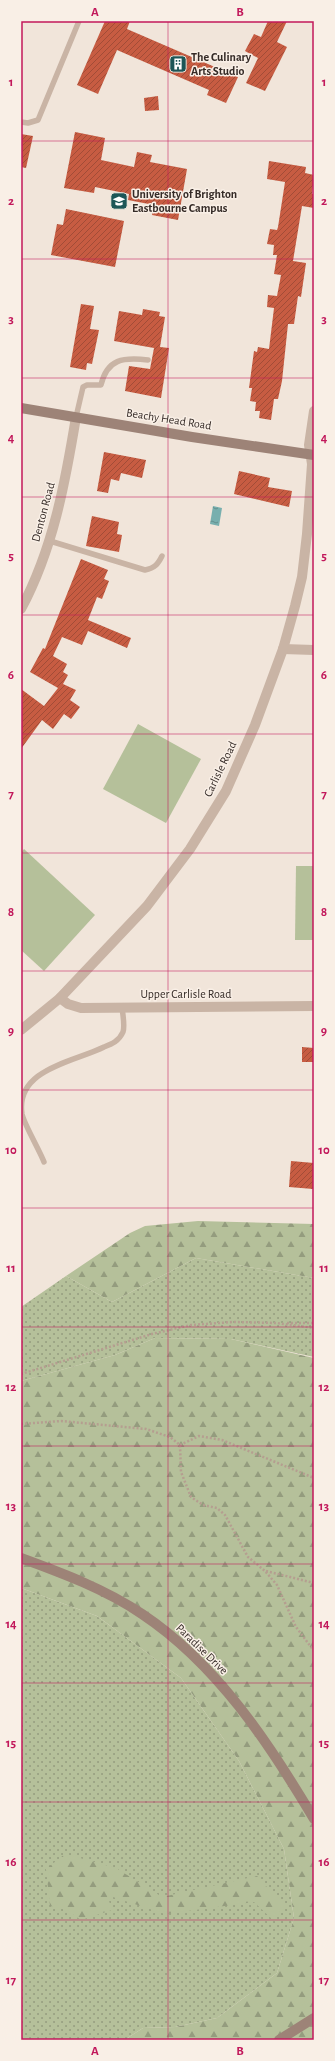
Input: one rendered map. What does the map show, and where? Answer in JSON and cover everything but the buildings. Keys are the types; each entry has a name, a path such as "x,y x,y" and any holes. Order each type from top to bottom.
{"street":[{"name":"Beachy Head Road","path":"21,408 313,454"},
{"name":"Carlisle Road","path":"21,1030 60,998 147,906 190,849 226,791 255,725 283,649 302,577 313,454 309,445 314,411"},
{"name":"Denton Road","path":"21,609 43,561 50,541 64,488 76,417"},
{"path":"283,649 314,650"},
{"name":"Upper Carlisle Road","path":"60,998 68,1004 81,1008 314,1006"},
{"name":"Paradise Drive","path":"21,1558 55,1570 110,1595 142,1614 175,1639 209,1672 239,1705 297,1790 314,1819"},
{"path":"279,2040 314,2018"}],"lane":[{"path":"21,122 28,123 38,120 79,21"},
{"path":"76,417 83,387 87,385 101,385 103,375 112,363 129,359 148,360"},
{"path":"50,541 145,570 152,569 158,564 162,556"},
{"path":"44,1162 22,1115 23,1095 30,1082 46,1070 89,1055 116,1041 123,1032 122,1008"}],"path":[{"path":"21,1374 152,1334 191,1325 233,1322 314,1323"},
{"path":"277,1323 314,1328"},
{"path":"21,1424 61,1421 146,1429 170,1437 180,1445 181,1472 191,1497 203,1505 217,1508 225,1515 248,1557 265,1571 276,1585 296,1627 314,1651"},
{"path":"180,1445 199,1436 222,1440 314,1478"},
{"path":"265,1571 314,1583"}],"green space":[{"path":"138,724 201,759 166,823 103,789"},
{"path":"24,849 95,915 44,971 21,950 21,853"},
{"path":"296,866 314,866 314,940 295,940"},
{"path":"198,1221 314,1224 314,1278 196,1258 112,1302 66,1276 130,1233 145,1226"},
{"path":"196,1258 314,1278 314,1357 231,1339 155,1338 115,1355 21,1381 21,1307 66,1276 112,1302"},
{"path":"155,1338 231,1339 314,1358 314,2040 127,2040 143,2028 175,2027 217,2018 277,1973 294,1918 284,1849 239,1761 181,1678 97,1616 21,1588 21,1381 115,1355"},
{"path":"21,1588 97,1616 181,1678 239,1761 284,1849 294,1918 277,1973 217,2018 175,2027 143,2028 127,2040 21,2040"},
{"path":"65,1854 116,1868 162,1897 257,1876 284,1906 272,1919 254,1902 165,1914 107,1895 112,1910 81,1920 65,1909 50,1906 46,1869"}],"water":[{"path":"213,506 222,508 219,526 210,524"}],"place":[{"name":"The Culinary Arts Studio","path":"178,64"},
{"name":"University of Brighton Eastbourne Campus","path":"119,201"}]}
